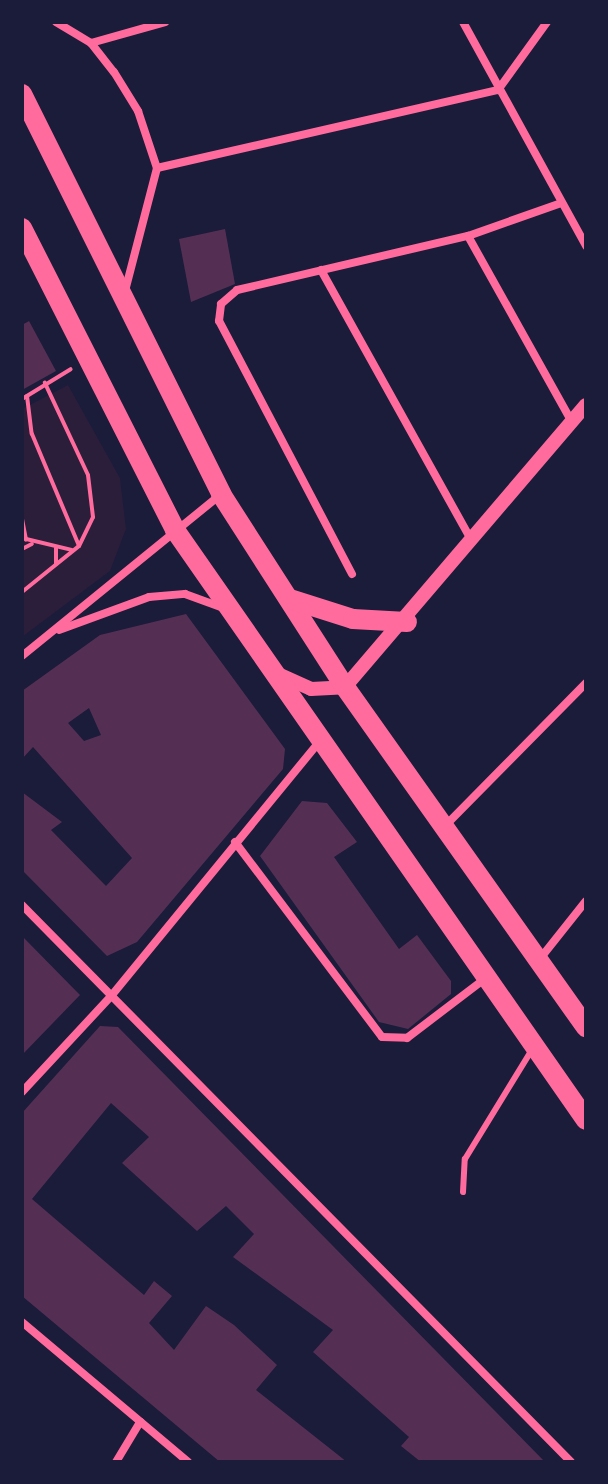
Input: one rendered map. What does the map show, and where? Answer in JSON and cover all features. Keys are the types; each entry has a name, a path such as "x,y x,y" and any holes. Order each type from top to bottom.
{"main road":[{"path":"22,94 221,494 345,687 586,1027"},
{"path":"22,228 85,362 175,530 483,980 586,1120"},
{"path":"290,599 353,619 407,622"}],"street":[{"path":"56,22 91,43 138,111 157,168 122,300"},
{"path":"91,43 165,22"},
{"path":"463,22 586,246"},
{"path":"157,168 498,90 547,22"},
{"path":"352,574 219,321 221,304 237,290 468,236 561,203"},
{"path":"468,236 573,424"},
{"path":"321,270 472,541"},
{"path":"267,665 311,689 345,687 407,622 586,405"},
{"path":"22,656 221,494"},
{"path":"51,633 149,597 200,597 233,615"},
{"path":"444,826 586,683"},
{"path":"22,1092 112,995 319,742"},
{"path":"235,842 382,1037 407,1038 483,980"},
{"path":"537,962 586,901"},
{"path":"22,905 571,1462"},
{"path":"22,1322 188,1462"},
{"path":"116,1462 140,1422"}],"lane":[{"path":"463,1192 465,1159 533,1048"}],"path":[{"path":"79,546 32,434 25,398 45,383 85,362"},
{"path":"22,592 79,546 93,517 93,492 45,383"},
{"path":"22,519 24,539 32,544 72,550"},
{"path":"22,549 32,544"},
{"path":"55,567 56,548"}],"shaded area":[{"path":"68,385 120,478 126,529 110,571 22,637 22,409"}],"building":[{"path":"225,229 235,284 191,302 179,239"},
{"path":"29,321 56,371 22,390 22,325"},
{"path":"186,614 285,749 283,769 137,942 107,956 22,870 22,792 62,822 51,830 106,886 132,858 33,747 22,759 22,691 100,635","holes":["89,708 101,735 84,741 68,723"]},
{"path":"302,801 327,803 357,842 334,857 399,949 417,935 451,981 451,994 408,1029 379,1022 260,856"},
{"path":"22,936 80,995 22,1055"},
{"path":"100,1026 118,1027 545,1462 421,1462 401,1446 409,1437 313,1352 333,1330 233,1257 254,1234 226,1206 197,1231 122,1163 149,1137 111,1103 32,1199 144,1295 154,1281 172,1296 149,1323 174,1350 206,1306 234,1325 277,1365 256,1390 347,1462 220,1462 22,1296 22,1113"}]}
